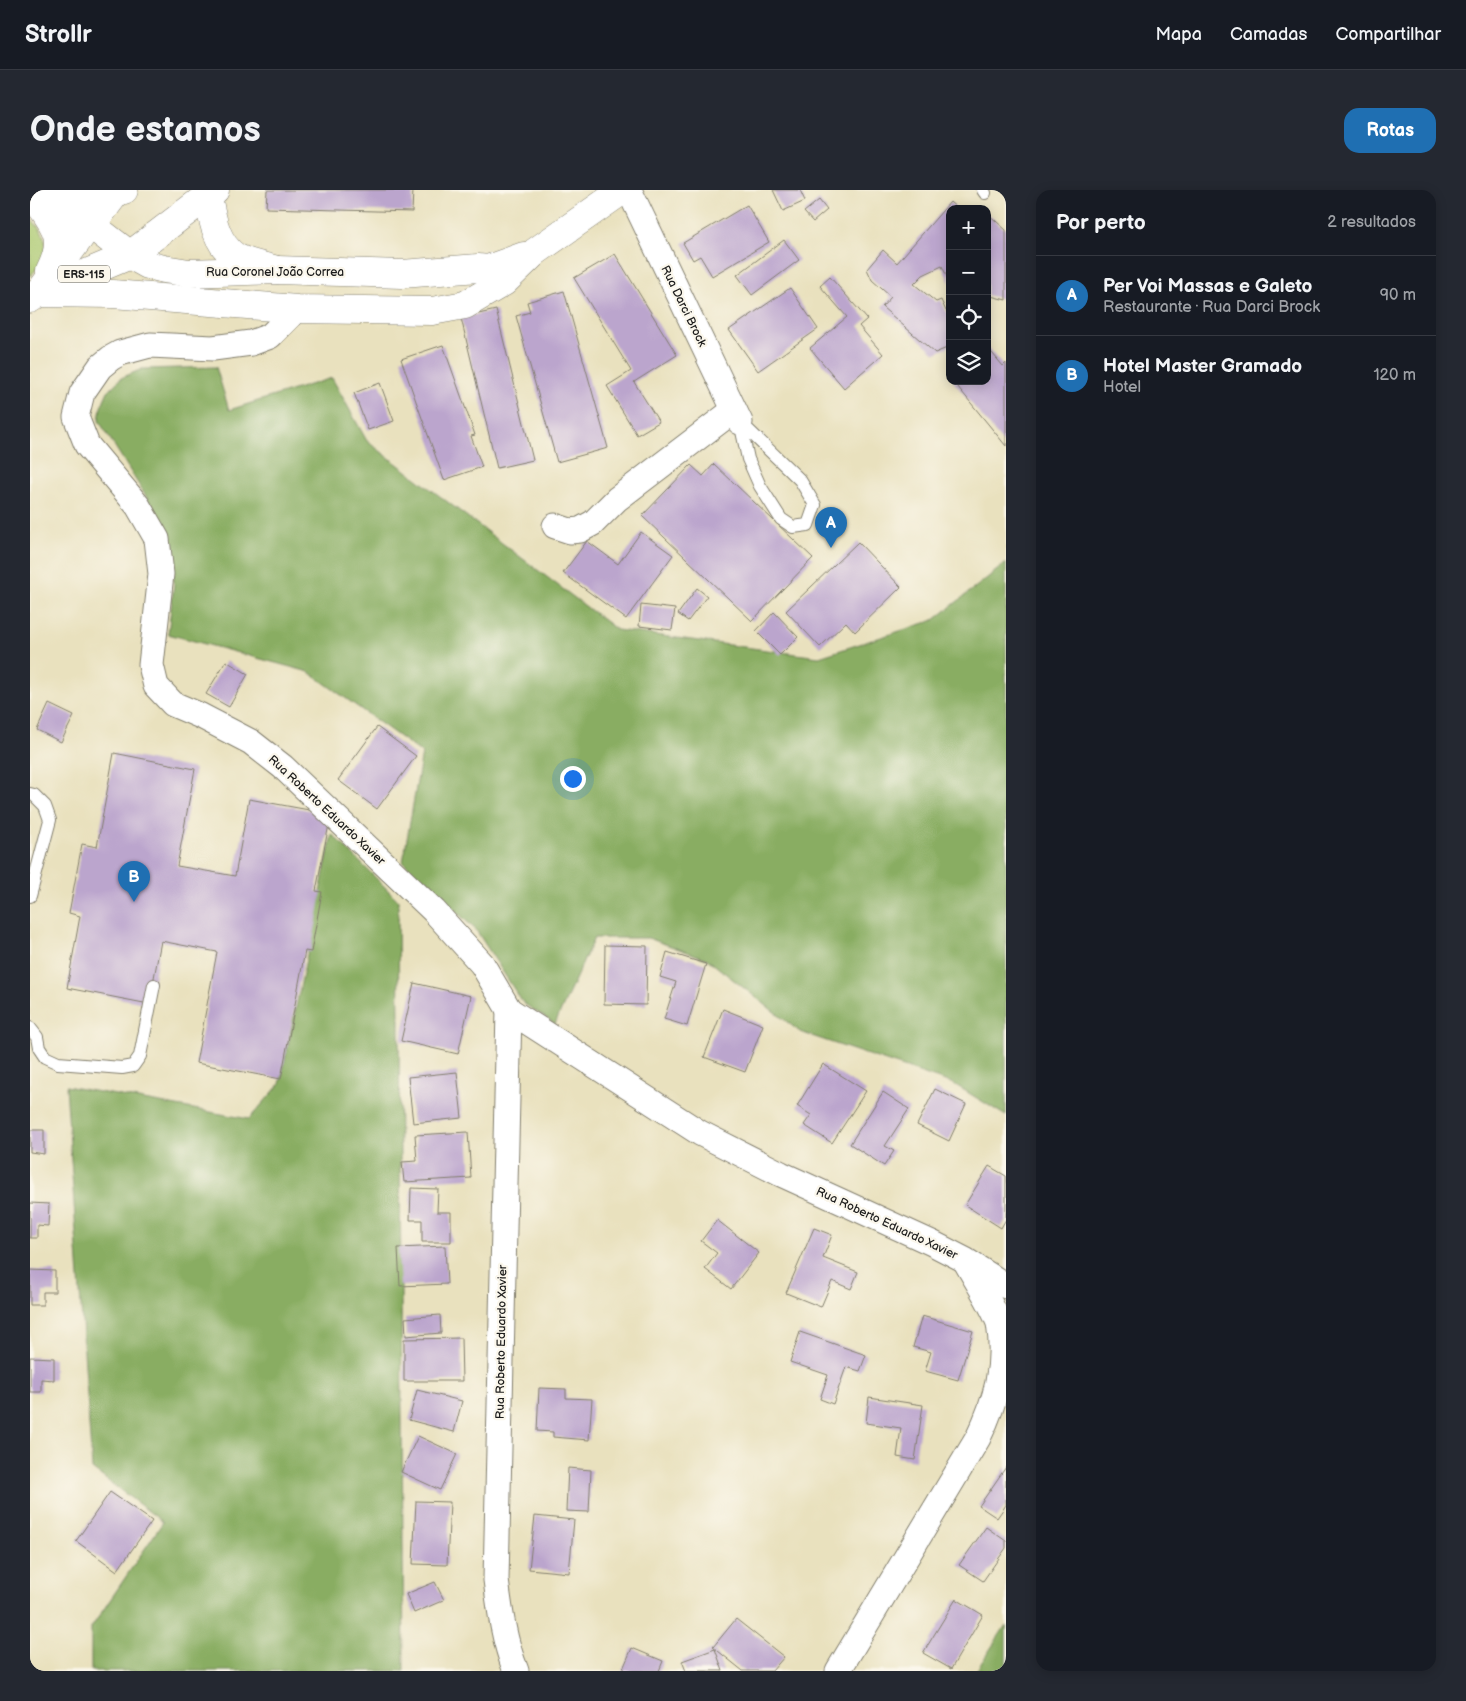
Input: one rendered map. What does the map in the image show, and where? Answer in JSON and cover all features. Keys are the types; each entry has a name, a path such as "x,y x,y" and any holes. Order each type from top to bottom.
{"street":[{"name":"Rua Coronel João Correa","path":"34,296 113,294 297,309 432,311 465,305 504,282 535,252 623,190"},
{"name":"Rua Darci Brock","path":"629,190 737,416"},
{"path":"31,195 96,199 119,191"},
{"path":"34,296 90,224 119,191"},
{"path":"211,193 214,225 224,246 237,258 277,270"},
{"name":"ERS-115","path":"34,296 130,255 211,193"},
{"name":"Rua Coronel João Correa","path":"31,195 90,224 130,255 148,265 189,272 277,270 402,274 478,268 488,269 535,252"},
{"path":"31,195 56,227 58,246 53,264 34,296"},
{"path":"297,309 301,298 312,292 337,290 422,294 472,288 483,280 488,269"},
{"name":"Rua Roberto Eduardo Xavier","path":"297,309 270,336 250,343 213,348 150,345 120,353 100,367 82,393 76,417 87,445 138,506 158,539 161,574 151,665 156,686 173,704 251,742 283,768 434,911 482,964 509,1010 700,1133 781,1174 932,1243 965,1260 1006,1286"},
{"path":"555,526 570,531 580,530 593,523 618,499 737,416"},
{"name":"Rua Roberto Eduardo Xavier","path":"509,1010 496,1580 500,1615 508,1650 516,1671"},
{"path":"838,1671 978,1438 996,1402 1004,1372 1005,1337 965,1260"}],"lane":[{"path":"737,416 800,480 815,505 808,524 793,528 781,519 760,486 748,460 737,416"},
{"path":"30,794 34,795 45,806 50,820 30,896"},
{"path":"30,1028 37,1037 39,1048 45,1057 58,1063 122,1068 134,1066 140,1056 154,985"}],"green space":[{"path":"30,219 42,232 46,249 42,263 30,276"},
{"path":"216,367 229,410 332,378 367,441 617,630 819,657 934,620 1006,563 1006,1116 954,1084 800,1032 707,959 648,938 594,938 555,1024 523,1003 476,930 403,862 422,753 309,672 168,634 174,583 171,551 165,527 99,421 101,407 108,391 121,378 142,369"},
{"path":"332,834 398,900 404,1671 91,1671 91,1628 163,1522 92,1469 66,1086 249,1119 280,1084"},
{"path":"1006,1625 1006,1671 976,1671"}],"building":[{"path":"267,190 413,190 412,212 266,208"},
{"path":"773,190 800,190 805,201 783,211"},
{"path":"819,200 827,210 813,222 804,212"},
{"path":"747,205 769,242 712,276 700,256 693,260 683,243"},
{"path":"946,207 946,274 942,266 923,275 914,284 936,302 941,300 946,311 946,348 935,353 882,307 891,297 872,280 867,269 883,250 897,263"},
{"path":"991,217 1006,230 1006,300 991,296"},
{"path":"784,240 799,260 752,295 737,275"},
{"path":"615,254 677,355 634,382 659,422 637,435 607,386 631,371 574,278"},
{"path":"830,277 867,319 859,326 883,354 844,388 810,348 847,317 820,286"},
{"path":"790,288 818,329 758,371 729,330"},
{"path":"564,291 608,448 557,462 516,316 530,312 527,302"},
{"path":"496,310 533,460 497,468 461,318"},
{"path":"443,345 475,435 471,436 482,467 444,480 401,359"},
{"path":"991,352 1003,366 1006,363 1006,446 956,385 991,385"},
{"path":"380,383 394,421 368,430 354,393"},
{"path":"714,464 813,558 752,621 642,516 691,465 703,476"},
{"path":"641,532 673,555 626,619 563,573 587,541 618,564"},
{"path":"858,542 901,587 855,632 846,622 820,647 786,611"},
{"path":"697,588 707,596 688,621 678,614"},
{"path":"641,605 675,609 672,630 639,626"},
{"path":"774,612 798,637 780,655 756,631"},
{"path":"226,661 248,674 229,707 206,694"},
{"path":"49,704 74,716 61,742 37,730"},
{"path":"377,727 416,756 377,809 338,780"},
{"path":"114,753 195,769 177,866 235,876 249,799 331,814 316,891 322,892 311,952 305,951 281,1079 196,1063 217,952 161,941 149,1004 67,988 80,916 69,913 82,844 97,847"},
{"path":"605,945 647,946 646,1005 604,1004"},
{"path":"667,952 706,964 687,1026 664,1019 676,982 660,977"},
{"path":"414,983 471,996 458,1054 401,1041"},
{"path":"723,1009 763,1025 745,1072 704,1057"},
{"path":"823,1064 866,1091 832,1143 804,1125 811,1115 797,1106"},
{"path":"457,1072 462,1118 413,1123 408,1077"},
{"path":"935,1089 966,1104 949,1141 917,1125"},
{"path":"883,1092 909,1109 885,1146 894,1151 884,1166 850,1144"},
{"path":"30,1130 44,1130 44,1154 30,1152"},
{"path":"468,1132 471,1178 404,1182 402,1162 417,1161 415,1135"},
{"path":"989,1166 1006,1176 1006,1219 1001,1228 965,1205"},
{"path":"411,1188 438,1189 437,1212 451,1212 451,1242 422,1242 422,1220 410,1220"},
{"path":"30,1203 49,1204 48,1226 37,1225 37,1238 30,1238"},
{"path":"717,1220 759,1253 731,1289 705,1269 717,1253 701,1241"},
{"path":"814,1228 832,1235 823,1258 858,1272 851,1289 832,1281 821,1307 786,1293"},
{"path":"445,1246 447,1284 400,1286 398,1248"},
{"path":"30,1270 55,1271 55,1292 43,1292 43,1305 30,1305"},
{"path":"440,1315 441,1333 406,1336 405,1318"},
{"path":"922,1316 973,1331 958,1380 925,1371 931,1352 913,1347"},
{"path":"800,1332 866,1355 860,1371 846,1367 833,1404 820,1399 828,1375 790,1362"},
{"path":"461,1338 462,1381 404,1381 404,1339"},
{"path":"30,1357 54,1358 54,1380 41,1379 41,1392 30,1392"},
{"path":"539,1388 566,1389 566,1398 592,1399 589,1440 553,1437 553,1432 537,1431"},
{"path":"417,1390 462,1401 454,1432 409,1420"},
{"path":"869,1397 923,1405 915,1460 897,1457 901,1428 866,1423"},
{"path":"418,1436 457,1454 440,1490 401,1472"},
{"path":"1006,1467 1006,1505 997,1518 979,1506"},
{"path":"568,1468 591,1470 589,1512 566,1511"},
{"path":"110,1492 152,1521 117,1571 76,1541"},
{"path":"416,1501 450,1502 447,1565 413,1564"},
{"path":"535,1516 574,1520 569,1573 529,1569"},
{"path":"986,1527 1006,1541 1006,1548 983,1581 959,1565"},
{"path":"435,1582 444,1600 414,1613 406,1594"},
{"path":"956,1599 983,1615 951,1669 923,1653"},
{"path":"736,1619 784,1657 772,1671 743,1671 713,1647"},
{"path":"632,1648 663,1661 659,1671 622,1671"},
{"path":"715,1649 723,1671 686,1671 682,1661"}],"place":[{"name":"Per Voi Massas e Galeto","path":"831,548"},
{"name":"Hotel Master Gramado","path":"134,902"}]}
